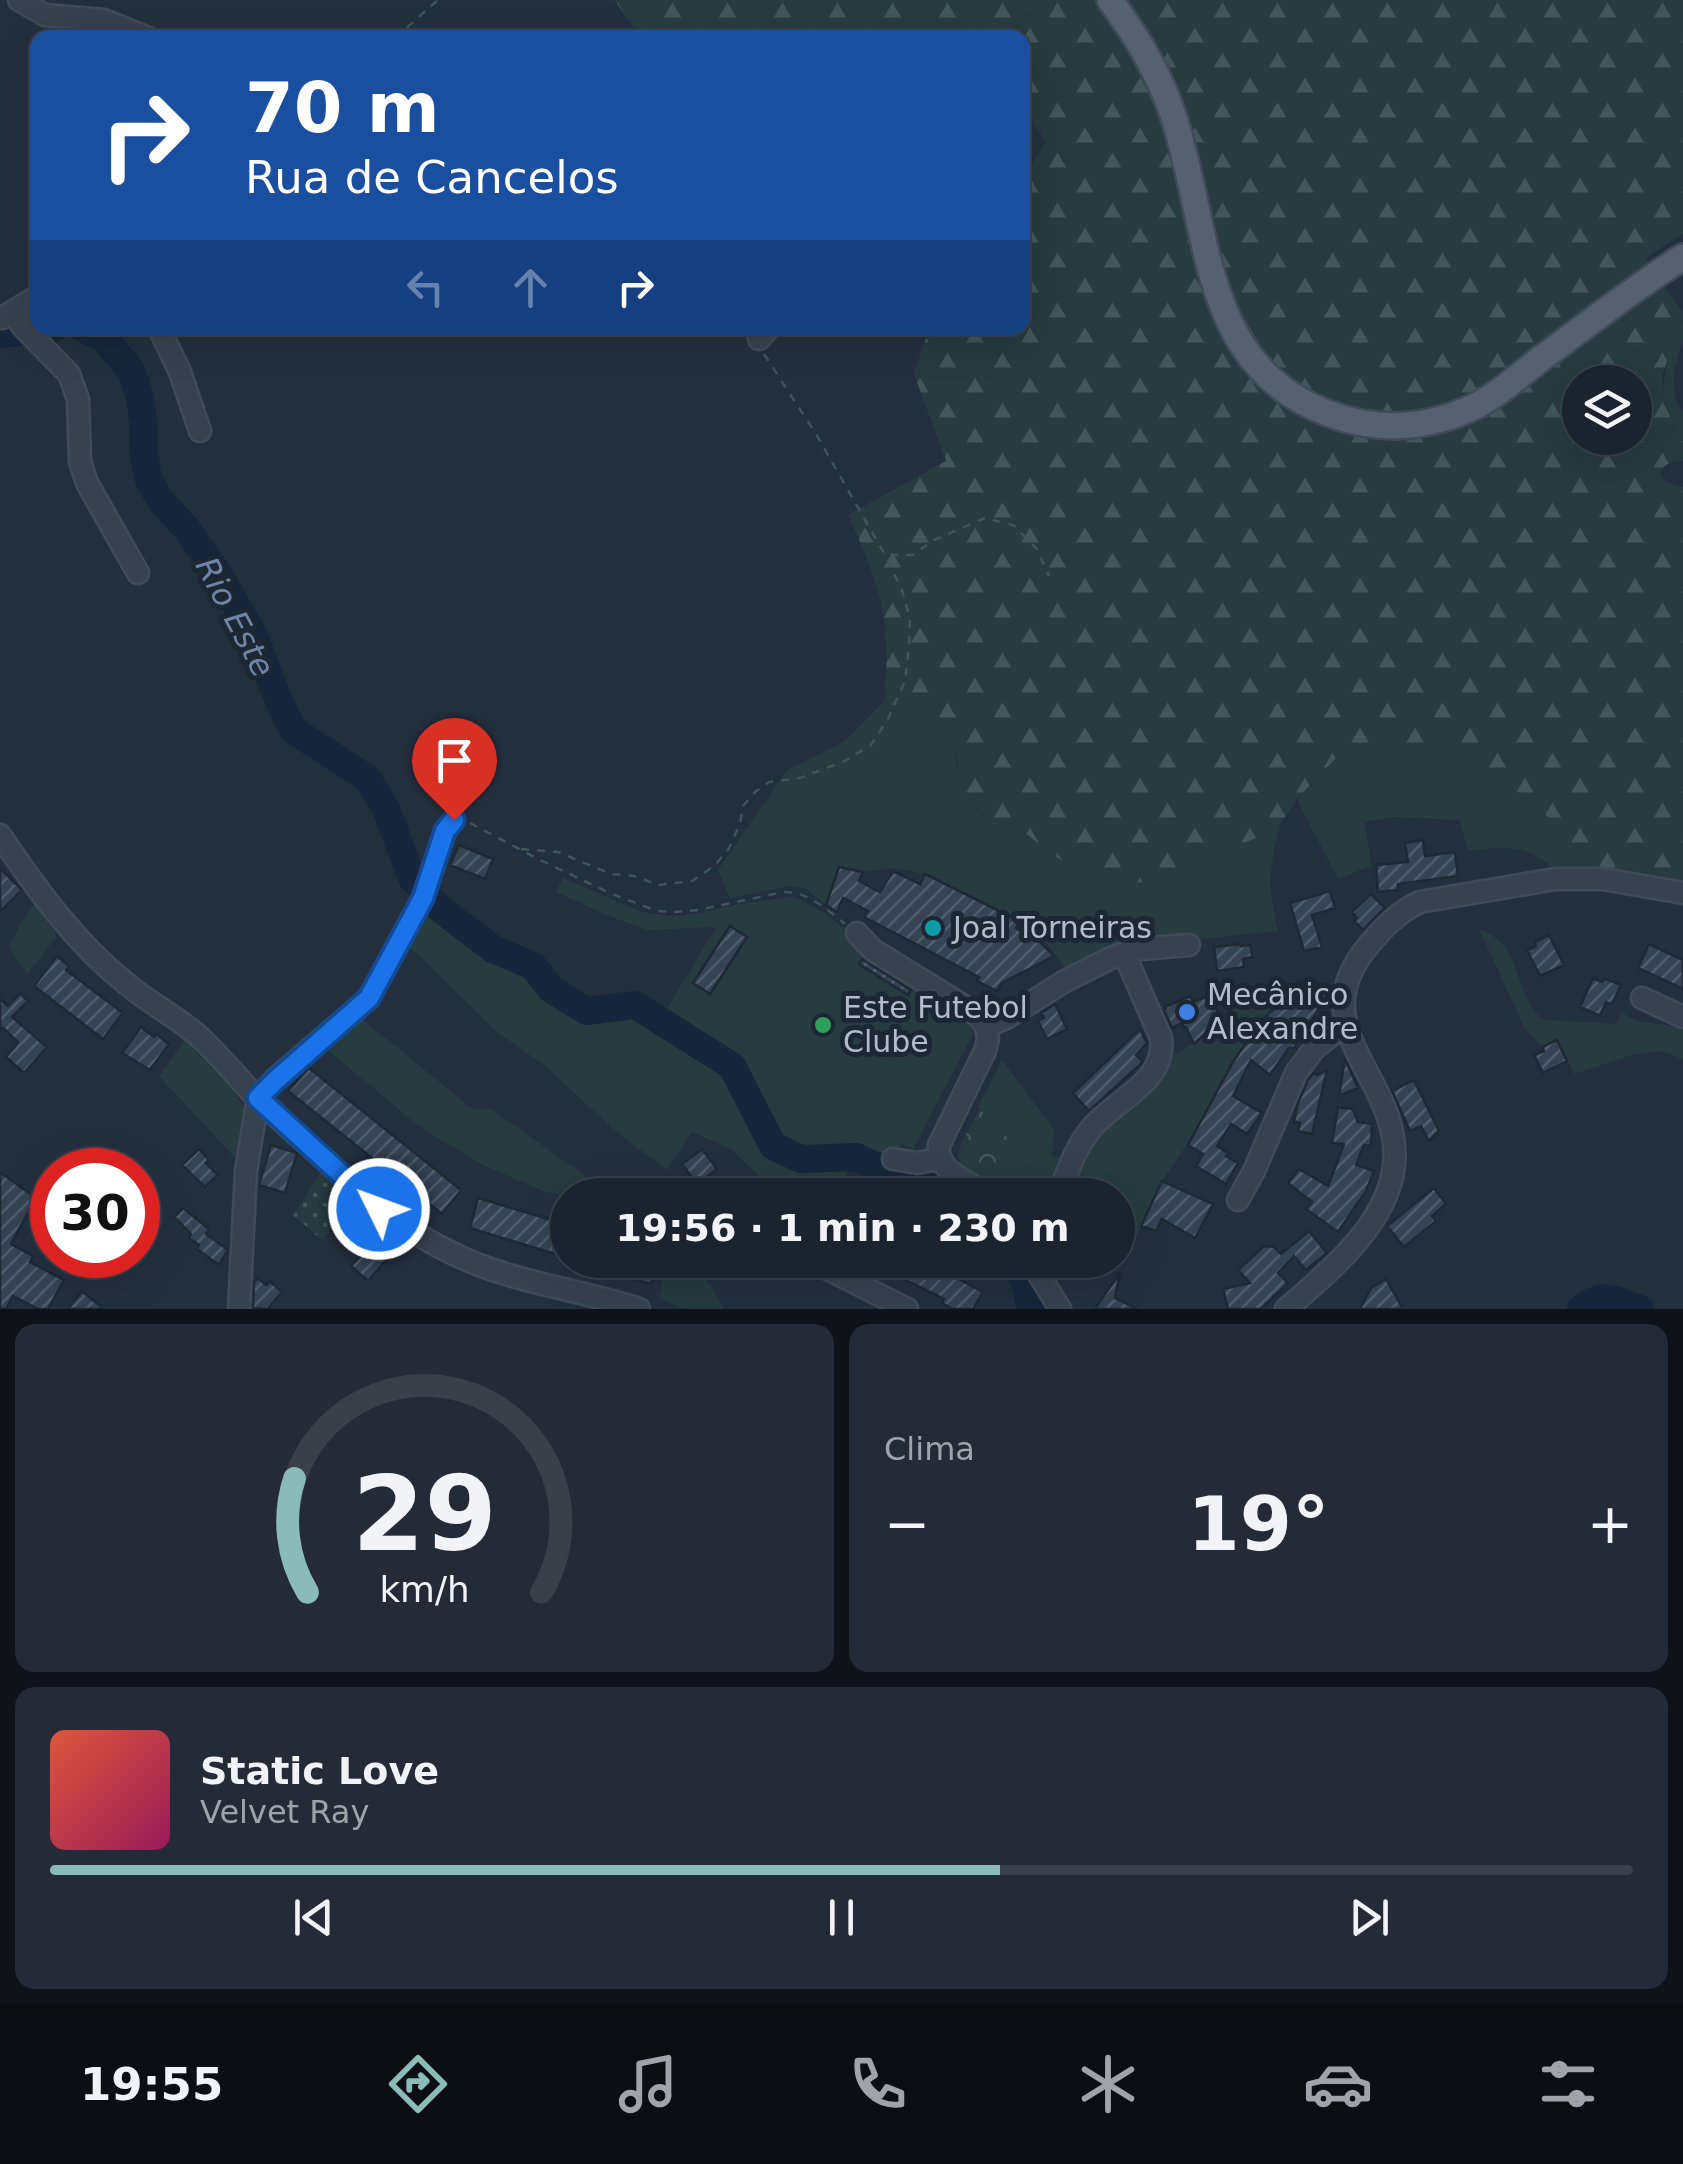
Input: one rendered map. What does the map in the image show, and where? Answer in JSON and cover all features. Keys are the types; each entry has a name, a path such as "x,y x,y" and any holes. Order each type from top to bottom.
{"main road":[{"path":"1110,0 1155,70 1174,116 1213,280 1228,323 1248,355 1276,384 1324,413 1368,424 1402,426 1466,411 1498,392 1683,257"}],"street":[{"path":"19,0 45,14 104,20 128,30"},
{"path":"30,301 6,315 30,334"},
{"path":"31,335 69,374 78,400 80,462 87,483 138,574"},
{"path":"162,335 200,431"},
{"path":"239,1309 246,1171 258,1098 369,998 423,898 445,831 454,820"},
{"path":"0,835 76,937 128,986 194,1033 358,1191 402,1226 504,1275 638,1309"},
{"path":"1286,1309 1347,1254 1362,1235 1386,1194 1394,1165 1386,1112 1344,1025 1342,998 1350,970 1360,954 1394,917 1420,902 1554,878 1603,880 1683,894"},
{"path":"857,933 873,950 967,1008 986,1027 985,1052 939,1145 939,1159 961,1178"},
{"path":"986,1027 1065,981 1124,953 1189,945"},
{"path":"1066,1178 1092,1126 1126,1100 1160,1060 1161,1038 1124,953"},
{"path":"1642,998 1683,1017"},
{"path":"1238,1200 1296,1072 1314,1049 1344,1025"},
{"path":"894,1159 939,1159"},
{"path":"846,1278 907,1309"},
{"path":"1041,1278 1060,1309"}],"path":[{"path":"404,30 438,0"},
{"path":"521,849 558,852 611,874 634,876 659,885 692,881 728,850 743,806 755,792 769,782 800,778 871,746 889,717 905,681 909,646 910,619 902,590 816,434 766,359 764,335"},
{"path":"884,555 913,555 934,540 986,518 1013,525 1037,548 1049,576"},
{"path":"454,820 472,824 612,894 657,911 698,910 794,892 825,908 857,933"}],"green space":[{"path":"614,0 1683,0 1683,233 1646,258 1683,313 1662,376 1665,402 1674,430 1683,442 1683,461 1670,463 1660,472 1668,483 1683,487 1683,887 1591,870 1542,810 1486,770 1444,752 1384,745 1340,754 1297,799 1281,823 1259,837 1143,882 1119,886 1094,881 1009,821 990,822 972,802 962,782 956,734 884,701 886,648 881,605 869,563 848,515 946,461 914,374 927,335 1030,335 1030,167 1046,143 1030,116 1030,30 636,30"},
{"path":"1683,315 1674,389 1683,411 1683,442 1667,410 1664,379"},
{"path":"884,701 956,734 957,767 977,810 989,822 1009,821 1094,881 1143,882 1259,837 1281,823 1271,877 1278,931 1192,940 1067,973 1030,928 925,874 892,868 863,872 840,867 826,905 806,889 791,886 730,898 718,870 787,770 845,741"},
{"path":"1384,745 1444,752 1486,770 1542,810 1591,870 1558,872 1536,856 1516,849 1468,850 1459,820 1394,817 1365,822 1371,866 1338,879 1297,800 1340,754"},
{"name":"Este Futebol Clube","path":"563,878 642,912 672,916 794,896 855,936 851,943 966,1015 973,1034 913,1149 901,1143 890,1166 857,1153 801,1153 776,1139 734,1062 662,1017 716,927 648,930 556,892"},
{"path":"424,902 484,949 530,971 546,990 583,1015 634,1011 728,1069 768,1147 800,1164 853,1161 844,1178 761,1178 731,1149 692,1132 667,1170 620,1135 544,1065 497,1032 422,958 408,947 401,947"},
{"path":"34,905 56,937 27,974 9,947"},
{"path":"1479,929 1504,947 1527,998 1544,1020 1616,1024 1622,1012 1637,1020 1683,1030 1683,1059 1662,1051 1632,1055 1574,1074 1557,1040 1542,1047 1525,1029"},
{"path":"1292,984 1233,1063 1201,1124 1162,1181 1135,1239 1135,1178 1072,1178 1084,1145 1166,1057 1196,1041 1239,1006"},
{"path":"366,1007 362,1019 474,1110 490,1108 588,1178 550,1178 550,1192 485,1166 420,1127 328,1050"},
{"path":"185,1040 231,1088 248,1113 239,1159 159,1076"},
{"path":"1002,1060 1055,1131 1052,1156 1064,1158 1055,1178 1044,1178 978,1107"},
{"path":"980,1109 1045,1178 977,1178 960,1163 963,1140"},
{"path":"323,1169 353,1197 322,1240 293,1215"},
{"path":"664,1278 704,1278 724,1309 683,1309 659,1298"}],"building":[{"path":"1423,840 1425,856 1455,852 1458,876 1398,884 1398,890 1378,892 1376,865 1408,862 1405,843"},
{"path":"459,845 493,859 485,879 450,865"},
{"path":"839,867 863,872 859,881 880,892 893,871 920,884 925,874 1019,921 1016,928 1054,956 1002,983 997,991 977,981 979,977 864,917 868,911 843,898 837,912 826,905"},
{"path":"0,868 22,890 0,912"},
{"path":"1330,891 1335,908 1312,915 1322,947 1304,951 1290,903"},
{"path":"1371,894 1385,908 1363,930 1352,912"},
{"path":"730,926 747,937 710,994 693,983"},
{"path":"1549,935 1564,965 1540,976 1527,950"},
{"path":"1649,944 1683,960 1683,989 1638,968"},
{"path":"1251,945 1252,957 1243,959 1244,967 1217,971 1214,947"},
{"path":"57,956 69,966 66,970 123,1013 103,1039 34,986"},
{"path":"862,959 911,990 908,995 859,964"},
{"path":"1307,978 1329,992 1307,1028 1270,1075 1251,1060 1233,1096 1262,1113 1247,1134 1231,1124 1217,1146 1238,1163 1226,1184 1196,1166 1203,1154 1188,1145 1233,1062 1261,1021 1279,1004 1290,986 1295,990 1299,981 1304,984"},
{"path":"1593,978 1621,985 1600,1016 1580,1007"},
{"path":"20,993 28,1001 12,1017 47,1047 24,1073 6,1057 18,1042 3,1028 0,1031 0,999 8,1006"},
{"path":"1210,995 1221,1019 1194,1044 1182,1023 1172,1028 1164,1010 1190,996 1193,1002"},
{"path":"1055,1004 1067,1029 1047,1039 1038,1021 1044,1018 1041,1013"},
{"path":"141,1027 169,1044 150,1070 122,1053"},
{"path":"1140,1029 1147,1043 1136,1055 1143,1062 1089,1111 1073,1093"},
{"path":"1557,1040 1567,1061 1543,1073 1534,1055"},
{"path":"1345,1059 1358,1088 1339,1096"},
{"path":"309,1068 461,1190 442,1214 288,1091"},
{"path":"1327,1070 1312,1134 1298,1131 1300,1123 1294,1122 1308,1080 1314,1073"},
{"path":"1414,1080 1439,1131 1429,1141 1421,1126 1410,1131 1392,1091"},
{"path":"1338,1107 1353,1109 1358,1122 1372,1124 1371,1146 1364,1145 1356,1165 1374,1171 1366,1191 1338,1232 1306,1209 1312,1202 1288,1183 1299,1169 1328,1186 1344,1144 1332,1143"},
{"path":"271,1145 297,1153 285,1193 259,1185"},
{"path":"199,1149 218,1175 205,1187 182,1165"},
{"path":"702,1149 717,1169 705,1178 692,1178 682,1164"},
{"path":"0,1172 30,1194 30,1209 11,1244 30,1254 30,1278 64,1280 48,1309 38,1309 13,1296 6,1309 0,1309"},
{"path":"1162,1181 1213,1204 1195,1238 1162,1219 1156,1231 1141,1226"},
{"path":"1434,1188 1446,1204 1432,1216 1436,1221 1404,1247 1387,1226"},
{"path":"478,1198 550,1220 550,1252 470,1228"},
{"path":"357,1206 376,1222 364,1236 389,1257 368,1281 351,1266 365,1251 338,1227"},
{"path":"183,1208 209,1229 206,1234 228,1250 219,1265 197,1249 199,1245 174,1217"},
{"path":"1309,1231 1327,1253 1306,1270 1294,1256 1278,1273 1288,1283 1261,1309 1228,1309 1223,1289 1250,1283 1238,1270 1264,1246 1274,1247 1281,1254"},
{"path":"258,1278 266,1285 270,1281 282,1292 267,1309 253,1308 254,1282"},
{"path":"629,1278 653,1278 651,1284"},
{"path":"902,1278 957,1278 983,1292 973,1309 953,1309 942,1303 944,1299"},
{"path":"1119,1278 1115,1298 1138,1309 1095,1309"},
{"path":"1386,1279 1403,1309 1360,1309 1371,1288"},
{"path":"82,1291 104,1309 68,1309"}],"waterway":[{"name":"Rio Este","path":"0,334 19,332"},
{"name":"Rio Este","path":"97,335 132,372 141,402 149,481 220,576 254,636 293,730 368,779 386,809 412,878 423,889"},
{"name":"Rio Este","path":"429,897 493,949 533,966 551,989 586,1011 635,1005 732,1066 773,1146 801,1159 856,1157 912,1178"},
{"name":"Rio Este","path":"1022,1278 1031,1309"},
{"name":"Rio Este","path":"1581,1309 1603,1298 1640,1309"}],"place":[{"name":"Joal Torneiras","path":"933,928"},
{"name":"Mecânico Alexandre","path":"1187,1012"},
{"name":"Este Futebol Clube","path":"823,1025"}],"route":[{"path":"379,1209 258,1098 369,998 423,898 445,831 454,820"}]}
